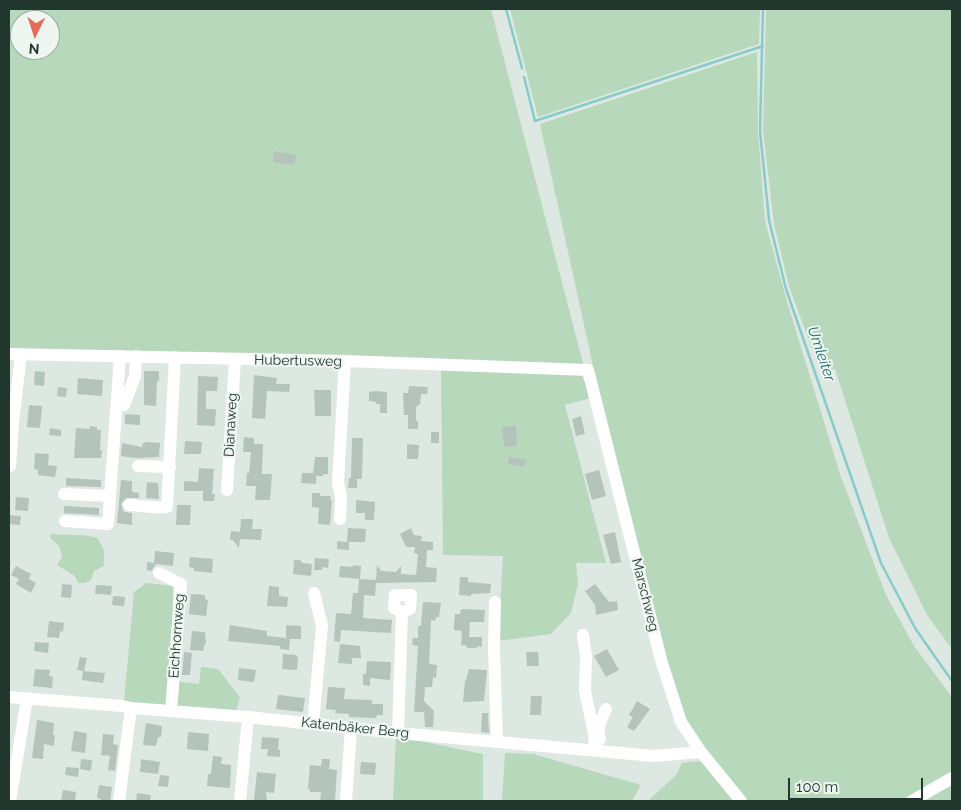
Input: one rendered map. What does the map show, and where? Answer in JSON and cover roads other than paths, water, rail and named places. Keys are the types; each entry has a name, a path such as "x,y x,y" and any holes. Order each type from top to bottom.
{"street":[{"name":"Hubertusweg","path":"15,354 344,361 588,370"},
{"path":"10,466 15,354"},
{"path":"65,521 108,524 120,356"},
{"path":"124,405 135,376 136,356"},
{"path":"130,505 152,506 161,509 167,507 175,357"},
{"name":"Dianaweg","path":"227,490 235,360"},
{"path":"340,518 341,497 338,483 344,361"},
{"name":"Marschweg","path":"588,370 661,660 681,722 701,752 741,801"},
{"path":"138,466 170,467"},
{"path":"64,494 110,496"},
{"name":"Eichhornweg","path":"159,573 181,584 172,711"},
{"path":"313,724 322,626 314,593"},
{"path":"495,602 494,648 497,742"},
{"path":"398,733 402,612"},
{"path":"583,635 586,656 585,691 599,751"},
{"name":"Katenbäker Berg","path":"9,697 248,717 398,733 654,756 701,752"},
{"path":"10,801 28,699"},
{"path":"119,801 131,708"},
{"path":"599,751 599,727 606,709"},
{"path":"240,801 248,717"},
{"path":"346,801 352,728"},
{"path":"912,801 952,778"}],"waterway":[{"path":"506,9 522,68"},
{"name":"Umleiter","path":"763,9 760,131 769,220 786,289 881,563 915,628 952,681"},
{"path":"524,77 535,121 763,46"}]}
